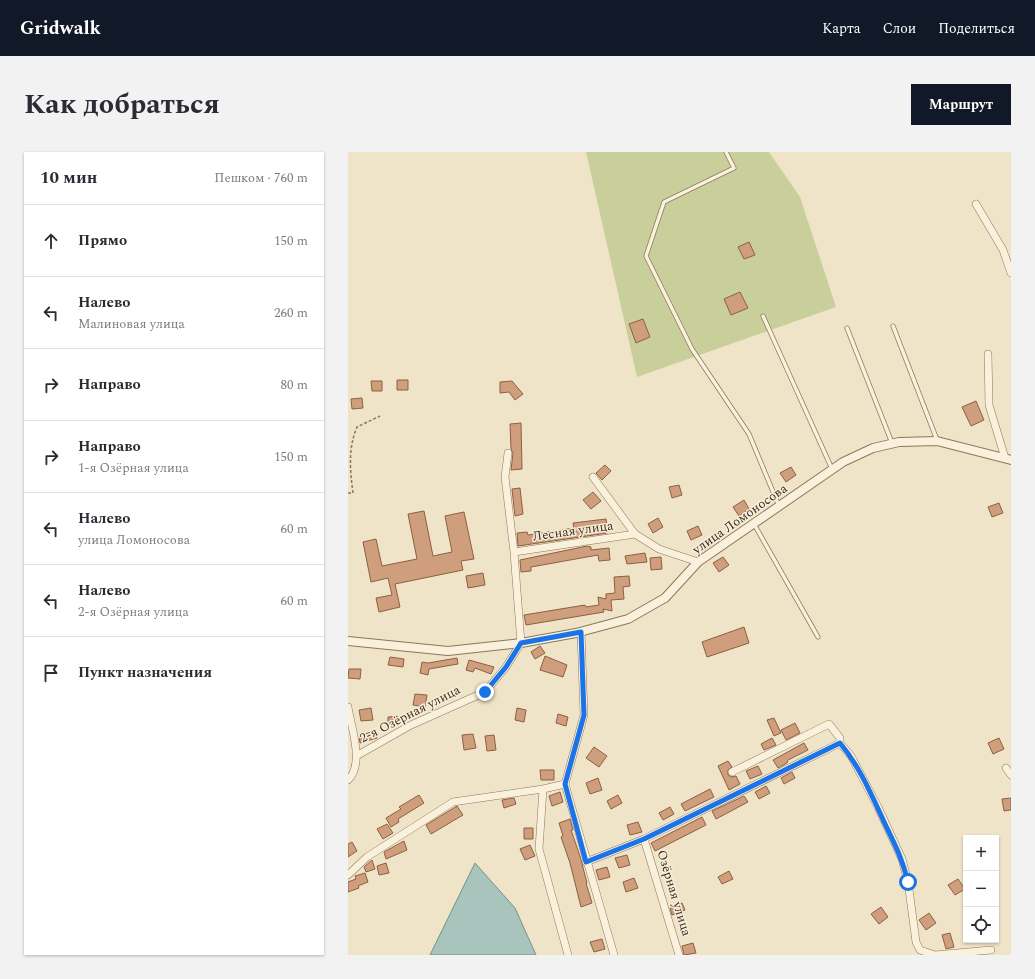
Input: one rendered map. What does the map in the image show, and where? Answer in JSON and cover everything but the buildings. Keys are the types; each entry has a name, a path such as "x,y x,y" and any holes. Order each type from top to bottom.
{"street":[{"path":"976,204 1003,250 1011,273"},
{"path":"988,354 989,405 1008,459"},
{"name":"улица Ломоносова","path":"348,641 448,651 521,643 581,632 628,619 650,608 665,598 698,562 780,507 843,462 874,448 892,444 937,441 1008,459"},
{"path":"508,453 505,478 514,552 521,643"},
{"path":"593,477 635,534 659,549 698,562"},
{"name":"Лесная улица","path":"514,552 635,534"},
{"path":"581,632 584,715 565,784 586,862 614,955"},
{"name":"2-я Озёрная улица","path":"358,755 411,725 485,692 506,667 521,643"},
{"path":"348,707 358,755 353,776 348,780"},
{"path":"732,772 828,724 840,738 840,743 855,763 878,807 902,859 908,882 916,942 920,950 935,955 991,950"},
{"path":"586,862 644,839 840,743"},
{"path":"1006,768 1011,774"},
{"path":"348,875 367,857 453,802 543,789 565,784"},
{"path":"543,789 539,849 568,955"},
{"name":"Озёрная улица","path":"644,839 680,955"}],"lane":[{"path":"726,152 734,168 664,202 646,256 692,349 749,434 780,507"},
{"path":"762,316 832,470"},
{"path":"893,326 937,441"},
{"path":"847,328 892,444"},
{"path":"754,524 818,637"}],"path":[{"path":"348,493 352,493 350,467 351,440 356,427 380,416"}],"green space":[{"path":"586,152 769,152 800,197 836,307 637,377"}],"water":[{"path":"475,863 515,908 536,955 430,955"}],"route":[{"path":"485,692 506,667 521,643 581,632 584,715 565,784 586,862 644,839 840,743 851,756 878,807 885,824 895,840 908,882"}]}
